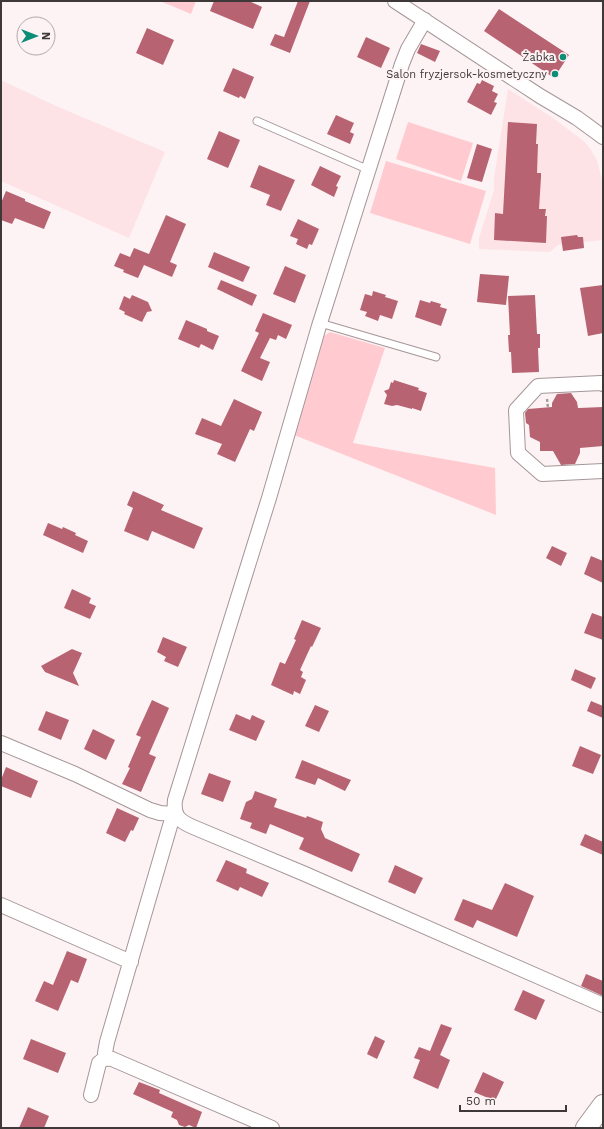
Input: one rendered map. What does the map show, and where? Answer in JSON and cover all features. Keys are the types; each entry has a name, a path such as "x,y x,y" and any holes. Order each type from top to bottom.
{"street":[{"path":"396,1 540,96 577,118 603,137"},
{"path":"107,1058 105,1053 107,1042 172,819 175,814 175,800 265,511 320,323 408,49 425,20"},
{"path":"603,384 538,386 516,410 518,453 542,474 603,471"},
{"path":"1,743 76,774 150,810 160,814 175,814"},
{"path":"175,814 179,819 194,827 603,1005"},
{"path":"1,905 131,962"},
{"path":"91,1095 99,1064 102,1060 107,1058 272,1128"},
{"path":"586,1128 603,1105"}],"lane":[{"path":"257,121 369,170"},
{"path":"320,323 436,357"}],"shaded area":[{"path":"160,1 196,1 191,14"},
{"path":"1,80 56,106 165,152 129,238 1,181"},
{"path":"508,89 553,118 585,142 591,150 597,160 603,184 603,240 558,245 550,252 479,249 479,238 494,190 494,178"},
{"path":"408,122 473,143 461,181 396,159"},
{"path":"386,161 486,191 470,244 370,213"},
{"path":"330,332 385,348 353,443 495,468 496,515 294,435 324,336"}],"building":[{"path":"214,1 249,1 262,7 253,29 210,11"},
{"path":"298,1 310,1 290,53 270,45 275,34 284,37"},
{"path":"499,9 569,55 554,78 484,31"},
{"path":"147,28 174,40 163,65 136,53"},
{"path":"366,37 390,48 381,68 357,57"},
{"path":"421,44 440,51 435,62 417,53"},
{"path":"233,68 254,77 245,99 223,91"},
{"path":"482,80 494,86 492,91 498,94 494,102 497,103 491,115 467,102 477,83 480,84"},
{"path":"336,115 354,123 350,132 354,134 350,144 327,134"},
{"path":"508,122 537,124 537,173 541,173 539,209 546,209 546,243 494,240 495,213 503,214"},
{"path":"219,131 240,140 228,168 207,159"},
{"path":"477,144 492,149 482,182 467,178"},
{"path":"259,165 295,180 281,211 266,205 270,195 250,187"},
{"path":"320,166 341,176 336,186 338,187 334,197 311,185"},
{"path":"6,191 51,212 44,229 15,218 12,224 1,220 1,203"},
{"path":"166,215 186,224 170,262 177,265 172,277 144,265 138,278 123,272 124,270 114,266 120,253 130,257 134,248 149,254"},
{"path":"298,219 319,229 312,245 309,244 307,249 296,244 298,239 290,236"},
{"path":"577,235 578,237 583,237 584,248 563,251 561,237"},
{"path":"214,252 250,267 243,282 208,267"},
{"path":"285,266 306,275 295,303 273,294"},
{"path":"480,274 509,276 506,305 477,302"},
{"path":"221,280 257,295 252,306 217,289"},
{"path":"603,285 603,333 588,336 580,288"},
{"path":"373,291 398,301 392,319 380,315 378,321 365,316 367,312 360,310 365,294 372,296"},
{"path":"132,295 148,302 152,311 147,312 142,322 124,314 125,312 119,309 124,296 130,299"},
{"path":"535,295 537,334 540,334 540,348 538,348 539,372 512,373 511,352 509,352 508,335 510,335 508,296"},
{"path":"420,300 441,304 440,307 447,309 441,326 415,317"},
{"path":"263,313 292,325 286,339 278,335 276,340 270,338 260,358 270,362 262,381 241,371 259,333 255,331"},
{"path":"186,320 219,336 213,350 201,344 199,348 178,339"},
{"path":"394,380 419,388 418,390 427,393 421,411 397,405 392,406 384,404 387,395 384,391 389,389 391,382 393,383"},
{"path":"571,393 577,402 578,408 603,407 603,446 580,448 580,453 575,464 561,465 553,451 540,451 540,442 530,437 529,425 526,423 525,413 528,409 552,407 552,403 557,394"},
{"path":"234,399 262,412 254,431 250,429 235,462 217,454 222,444 195,434 202,418 221,426"},
{"path":"133,491 164,505 161,510 203,528 194,549 152,531 148,541 124,531 133,508 127,505"},
{"path":"48,523 62,529 63,527 88,541 83,553 43,535"},
{"path":"552,546 567,553 561,566 546,558"},
{"path":"591,556 603,561 603,583 584,574"},
{"path":"72,589 91,598 89,603 96,606 90,619 64,608"},
{"path":"592,613 603,617 603,640 584,633"},
{"path":"302,620 321,628 300,670 303,672 301,677 306,680 300,694 294,691 293,695 271,685 280,662 285,664 296,640 294,639"},
{"path":"163,637 187,647 178,667 164,661 166,657 157,652"},
{"path":"72,649 82,653 73,673 79,686 45,672 41,666"},
{"path":"575,669 596,678 591,689 571,680"},
{"path":"152,700 169,708 149,754 156,757 141,792 122,784 130,768 128,767 141,737 136,735"},
{"path":"591,701 603,706 603,718 587,711"},
{"path":"315,705 329,711 319,732 305,726"},
{"path":"46,711 69,720 61,740 38,730"},
{"path":"236,714 250,720 252,715 265,721 256,741 229,730"},
{"path":"93,729 115,740 106,760 84,749"},
{"path":"580,746 601,755 593,774 572,766"},
{"path":"302,760 351,780 345,791 318,778 315,785 295,778"},
{"path":"6,767 38,781 31,798 1,786 1,780"},
{"path":"209,773 231,781 223,802 201,794"},
{"path":"255,791 277,799 274,807 323,822 321,829 325,838 360,854 352,872 299,849 304,838 270,824 266,834 250,828 252,823 240,819 246,802 252,799"},
{"path":"117,808 139,818 133,831 131,830 125,842 106,833"},
{"path":"585,834 603,842 603,855 580,845"},
{"path":"226,860 247,869 246,873 269,883 262,897 240,887 238,891 216,881"},
{"path":"395,865 423,878 415,894 388,882"},
{"path":"505,883 534,896 517,937 477,920 473,928 454,920 463,899 492,910"},
{"path":"67,951 87,959 78,983 71,980 58,1011 35,1001 44,981 53,985"},
{"path":"586,974 603,981 603,996 581,986"},
{"path":"523,990 545,1000 536,1020 514,1010"},
{"path":"441,1024 452,1028 440,1055 450,1060 438,1089 413,1078 420,1060 414,1058 419,1047 430,1051"},
{"path":"375,1036 385,1041 377,1059 367,1054"},
{"path":"31,1039 66,1053 58,1073 23,1059"},
{"path":"483,1072 504,1082 495,1101 474,1092"},
{"path":"139,1082 160,1090 159,1093 202,1112 196,1128 189,1125 185,1127 179,1125 177,1120 171,1117 173,1112 133,1094"},
{"path":"28,1107 49,1116 44,1128 19,1128"}],"place":[{"name":"Żabka","path":"563,57"},
{"name":"Salon fryzjersok-kosmetyczny","path":"555,74"}]}
